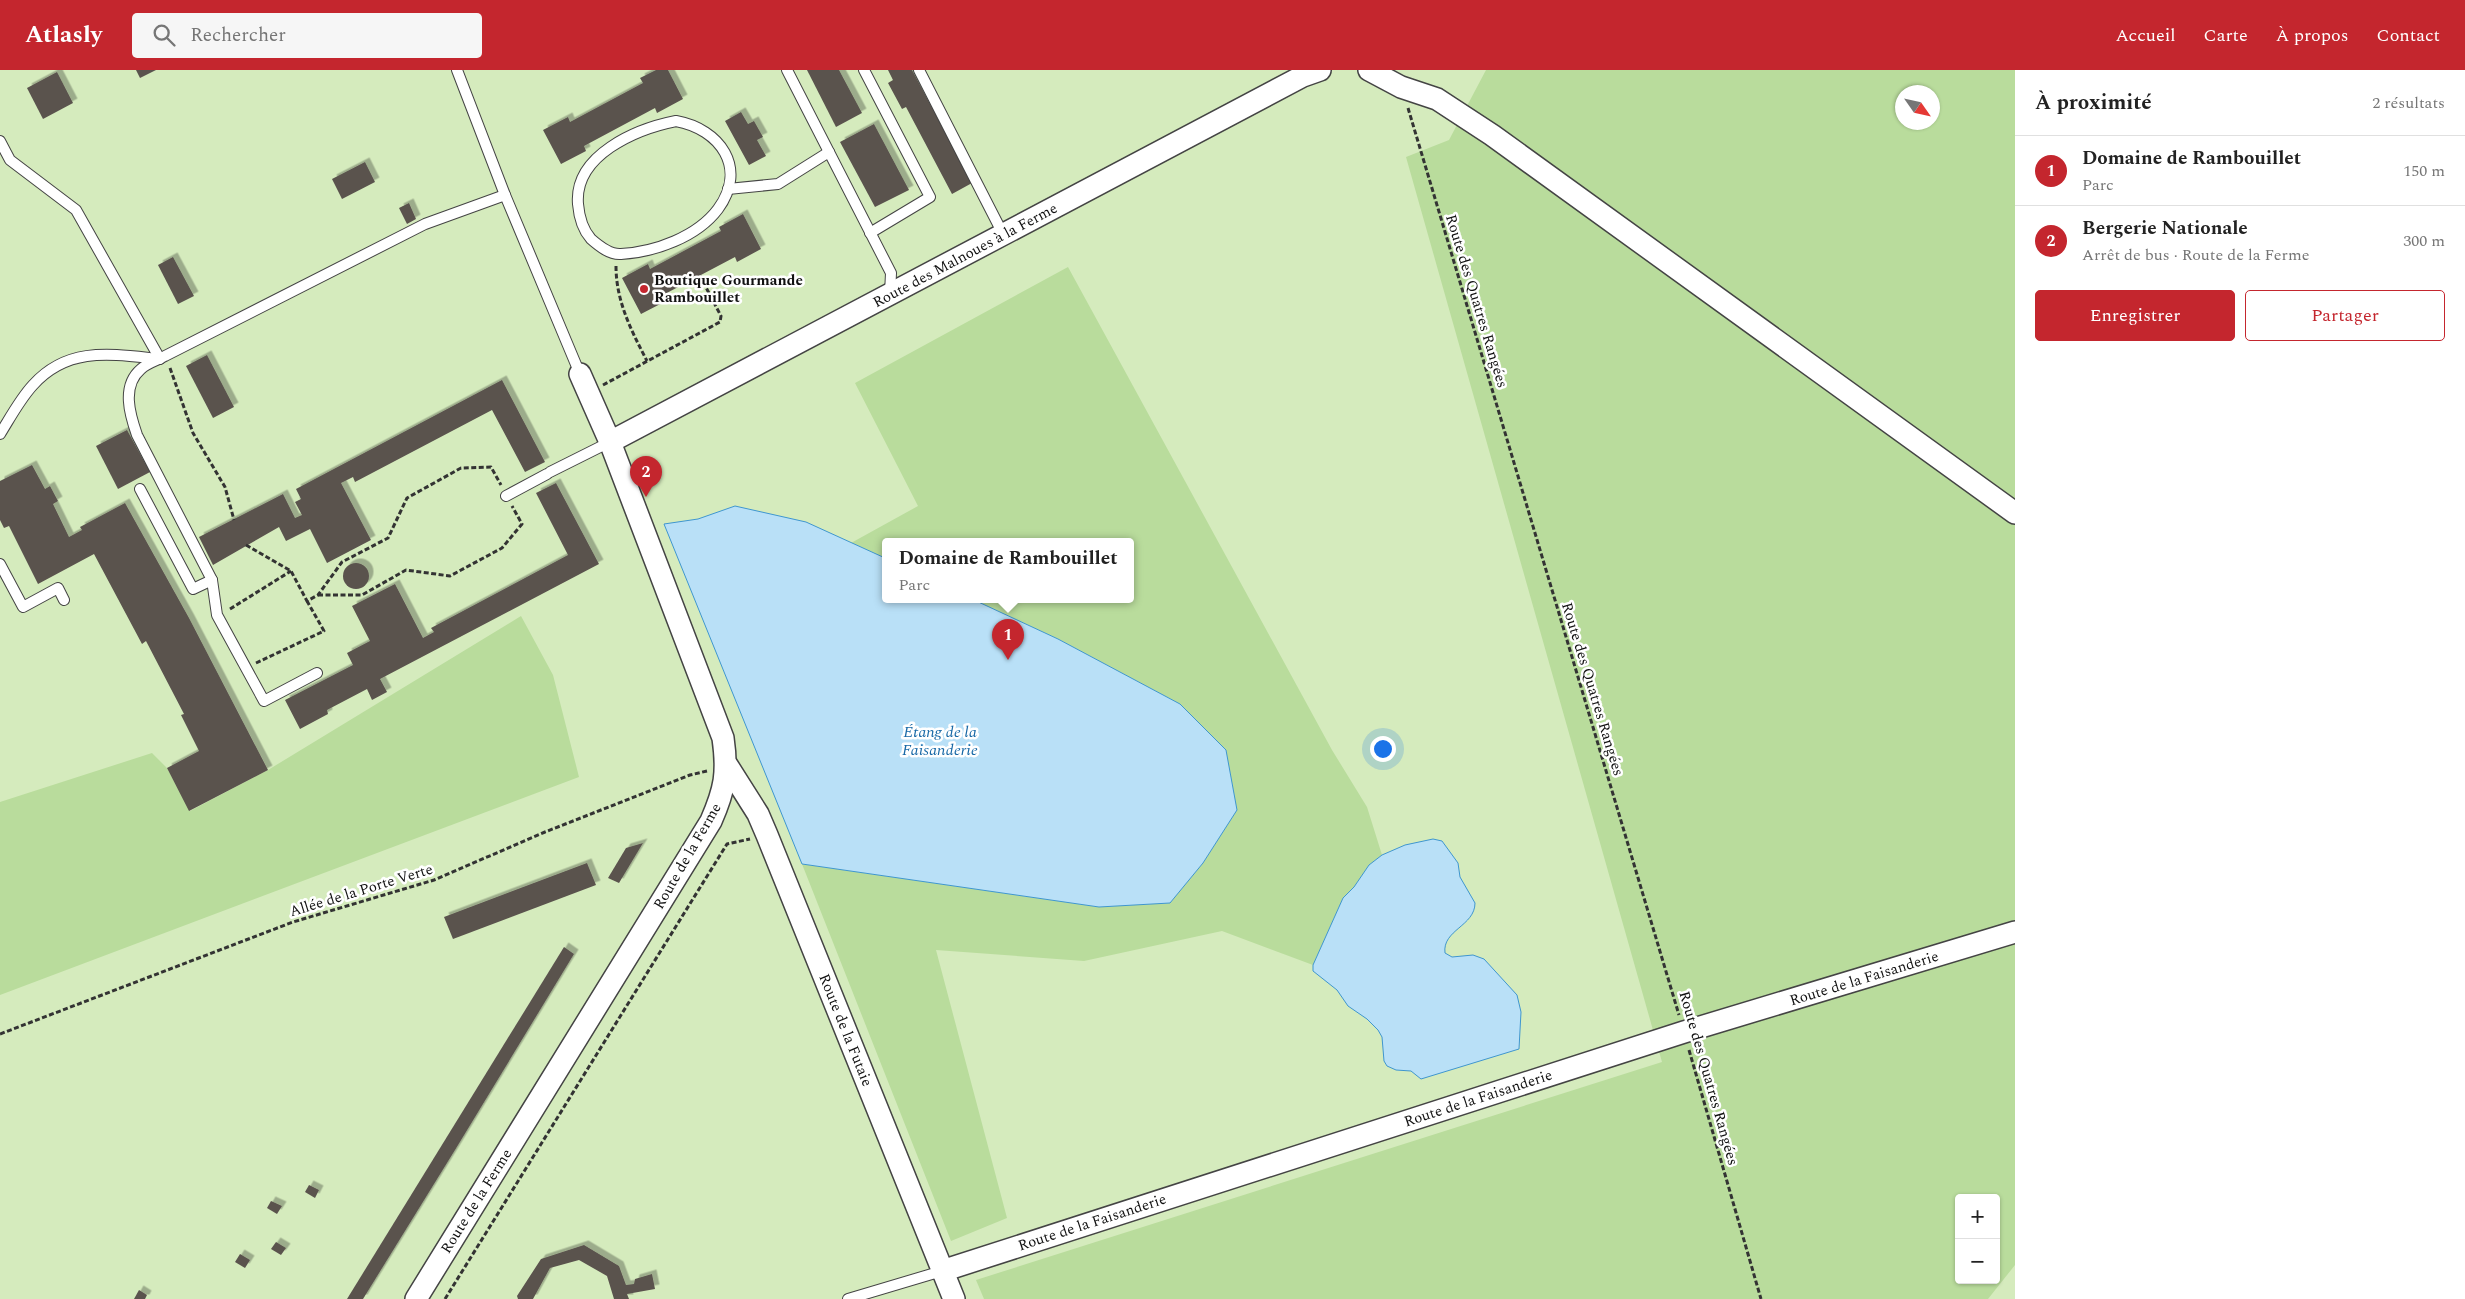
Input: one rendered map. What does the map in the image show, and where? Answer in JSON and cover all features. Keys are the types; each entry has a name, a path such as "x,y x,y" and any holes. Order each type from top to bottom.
{"street":[{"name":"Route des Malnoues à la Ferme","path":"610,442 1303,76 1320,70"},
{"path":"1369,70 1401,87 1437,99 1492,134 2015,513"},
{"name":"Route de la Ferme","path":"416,1299 711,822 722,796 727,765 723,738 610,442 584,383"},
{"name":"Route de la Futaie","path":"727,765 758,814 767,835 954,1299"},
{"name":"Route de la Faisanderie","path":"942,1271 1684,1032 2015,932"}],"lane":[{"path":"456,70 505,195 584,383"},
{"path":"787,70 890,273 890,294"},
{"path":"864,70 930,197 870,233"},
{"path":"920,70 1003,234"},
{"path":"676,121 692,124 710,134 723,147 731,164 728,189 718,209 703,224 684,237 648,250 616,254 598,246 587,235 579,214 577,194 580,183 590,167 621,140 637,130 676,121"},
{"path":"0,141 10,160 76,210 163,357"},
{"path":"728,189 778,184 829,152"},
{"path":"317,673 264,701 217,616 212,580 137,435 129,414 129,389 140,369 163,357 425,224 505,195"},
{"path":"0,434 32,386 58,364 94,354 163,357"},
{"path":"506,496 610,442"},
{"path":"140,489 193,589 212,580"},
{"path":"0,564 23,607 58,588 64,600"},
{"path":"848,1299 942,1271"}],"path":[{"name":"Route des Quatres Rangées","path":"1401,87 1684,1032 1761,1299"},
{"path":"616,254 616,280 626,320 647,361"},
{"path":"584,383 647,361 720,322 721,316 700,276"},
{"path":"163,357 193,434 225,487 234,520"},
{"path":"307,601 318,595 342,562 388,538 407,498 461,468 491,466 522,524 502,548 450,576 406,570 362,595 318,595"},
{"path":"246,545 291,571 324,631 266,657"},
{"path":"239,604 291,571"},
{"name":"Allée de la Porte Verte","path":"0,1034 293,922 434,880 545,832 690,775 727,765"},
{"path":"446,1299 727,844 767,835"}],"green space":[{"path":"0,70 2015,70 2015,1299 0,1299"},
{"path":"1486,70 2015,70 2015,1265 2000,1284 2000,1194 1955,1194 1955,1284 2000,1284 1988,1299 984,1299 976,1280 1662,1062 1406,157 1449,140"},
{"path":"1068,267 1332,750 1367,807 1382,855 1369,865 1354,887 1343,898 1313,965 1222,931 1084,961 936,950 1007,1218 951,1241 802,864 1099,907 1170,903 1203,863 1237,810 1180,704 1058,639 981,603 1134,603 1134,538 882,538 882,557 851,543 918,506 855,383"},
{"path":"521,616 553,675 579,777 0,995 0,802 152,753 167,768 190,811 268,770"}],"water":[{"name":"Étang de la Faisanderie","path":"735,506 806,522 882,557 882,603 981,603 1058,639 1180,704 1226,750 1237,810 1203,863 1170,903 1099,907 802,864 664,524 698,519"},
{"path":"1433,839 1442,841 1458,863 1460,877 1475,903 1474,911 1470,917 1448,939 1445,945 1445,953 1452,957 1473,955 1484,959 1517,995 1521,1012 1519,1049 1421,1079 1411,1071 1396,1070 1387,1066 1384,1061 1382,1037 1378,1030 1367,1019 1348,1006 1337,990 1313,971 1313,965 1343,898 1354,887 1369,865 1382,855 1405,845"}],"building":[{"path":"136,70 156,70 140,78"},
{"path":"656,70 668,70 683,99 657,113 655,108 584,146 586,151 561,164 543,130 568,117 570,122 643,83 640,78"},
{"path":"807,70 839,70 862,113 836,127"},
{"path":"888,70 912,70 972,183 952,194 906,107 902,109 888,83 893,80"},
{"path":"57,72 73,103 43,119 27,88"},
{"path":"741,112 748,124 754,121 763,137 757,140 766,156 749,165 725,121"},
{"path":"874,124 909,190 875,207 840,142"},
{"path":"365,162 375,182 342,199 332,179"},
{"path":"409,203 416,219 407,224 399,208"},
{"path":"743,214 761,249 737,262 735,257 663,295 666,301 641,314 622,278 648,264 650,269 721,231 719,227"},
{"path":"173,257 194,296 178,304 158,265"},
{"path":"207,355 234,407 213,418 186,366"},
{"path":"502,380 545,462 525,472 492,410 355,482 353,477 341,483 371,540 327,563 310,529 286,541 279,527 213,565 199,537 283,494 295,518 302,515 295,502 301,499 296,489"},
{"path":"127,430 150,472 118,489 96,446"},
{"path":"32,465 45,489 50,486 58,501 53,504 69,537 82,530 80,527 125,503 189,618 268,770 189,811 167,768 199,751 181,715 184,714 146,641 142,644 94,554 38,584 9,526 4,528 0,520 0,481"},
{"path":"556,483 599,564 380,679 387,692 372,700 367,689 327,710 328,714 300,729 285,700 353,665 347,653 370,641 352,606 395,584 423,638 434,632 431,628 568,555 536,493"},
{"path":"356,563 365,567 369,576 365,585 356,589 347,585 343,576 347,567"},
{"path":"643,843 619,883 608,878 626,848"},
{"path":"587,863 596,885 453,939 444,917"},
{"path":"564,947 574,954 455,1150 363,1299 347,1299"},
{"path":"309,1185 319,1190 315,1198 305,1192"},
{"path":"271,1201 282,1206 277,1214 267,1208"},
{"path":"276,1242 286,1248 281,1255 271,1249"},
{"path":"584,1245 619,1266 626,1285 634,1284 635,1279 652,1274 655,1289 627,1294 629,1299 614,1299 607,1276 579,1260 550,1268 533,1299 518,1299 517,1296 541,1259"},
{"path":"240,1254 250,1260 245,1268 235,1262"},
{"path":"139,1290 147,1295 145,1299 134,1299"}],"place":[{"name":"Boutique Gourmande Rambouillet","path":"644,289"},
{"name":"Bergerie Nationale","path":"646,497"},
{"name":"Domaine de Rambouillet","path":"1008,660"}]}
